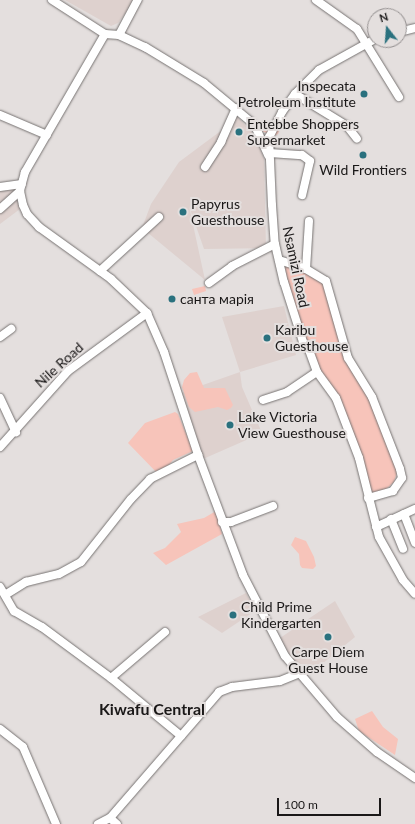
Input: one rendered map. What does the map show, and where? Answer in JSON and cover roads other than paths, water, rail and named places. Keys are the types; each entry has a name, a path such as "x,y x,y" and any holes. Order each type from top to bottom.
{"street":[{"path":"52,0 105,34 119,35 189,73 236,108 256,128 269,137 282,112 295,94 319,70 366,43"},
{"path":"119,35 138,0"},
{"path":"316,0 357,29 399,97"},
{"path":"0,209 21,187 47,135 105,34"},
{"path":"295,94 347,126 357,139"},
{"path":"205,167 221,142 236,108"},
{"path":"0,115 47,135"},
{"path":"256,128 271,164"},
{"name":"Nsamizi Road","path":"269,137 275,244 288,302 317,372 336,398 359,458 376,527 391,560 415,594"},
{"path":"270,153 302,155 310,161 302,195"},
{"path":"0,186 21,187"},
{"path":"21,187 27,214 39,227 100,271 132,297 147,313 164,352 198,455 243,576 266,622 297,674 355,734 415,778"},
{"path":"100,271 159,217"},
{"path":"306,269 309,222"},
{"path":"209,283 248,257 275,244"},
{"path":"279,260 306,269 326,281 348,358 372,397 400,469 402,478 393,491 368,498"},
{"name":"Nile Road","path":"0,447 16,432 41,400 68,371 147,313"},
{"path":"0,337 11,329"},
{"path":"263,400 287,392 317,372"},
{"path":"0,398 16,432"},
{"path":"5,595 26,582 59,574 81,562 131,499 150,479 198,455"},
{"path":"222,522 231,522 273,506"},
{"path":"376,527 415,509"},
{"path":"404,514 415,543"},
{"path":"391,519 403,549"},
{"path":"0,587 14,611 42,627 112,678 182,736"},
{"path":"112,678 165,632"},
{"path":"98,824 110,818 224,689 280,681 297,674"},
{"path":"2,734 13,738 23,747 56,824"},
{"path":"110,818 117,824"}],"place":[{"name":"Inspecata Petroleum Institute","path":"364,94"},
{"name":"Entebbe Shoppers Supermarket","path":"239,132"},
{"name":"Wild Frontiers","path":"363,155"},
{"name":"Papyrus Guesthouse","path":"183,212"},
{"name":"санта марія","path":"172,299"},
{"name":"Karibu Guesthouse","path":"267,338"},
{"name":"Lake Victoria View Guesthouse","path":"230,425"},
{"name":"Child Prime Kindergarten","path":"233,615"},
{"name":"Carpe Diem Guest House","path":"328,637"}],"district":[{"name":"Kiwafu Central","path":"152,709"}]}
